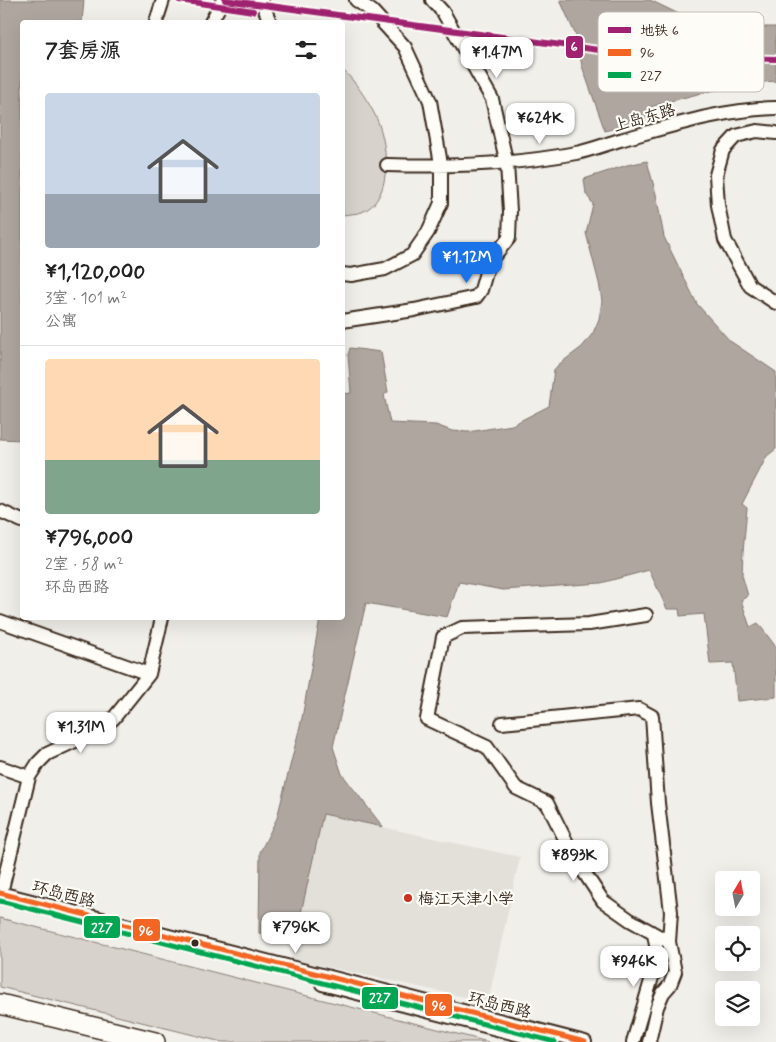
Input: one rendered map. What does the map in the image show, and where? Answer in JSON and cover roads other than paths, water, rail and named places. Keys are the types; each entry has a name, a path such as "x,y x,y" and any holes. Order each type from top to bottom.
{"highway":[{"path":"0,1004 155,1042"}],"street":[{"path":"157,20 163,0"},
{"path":"212,20 223,0"},
{"path":"261,0 269,20"},
{"path":"345,274 385,269 412,255 428,232 441,203 441,167 430,101 405,47 372,11 356,0"},
{"path":"345,321 414,310 476,297 482,290 488,262 508,238 510,211 508,164 492,98 443,12 432,0"},
{"name":"上岛东路","path":"577,152 618,133 728,106 776,100"},
{"name":"上岛东路","path":"577,152 724,113 760,108 776,108"},
{"path":"776,133 757,131 736,136 723,150 716,175 718,205 725,240 750,286 776,303"},
{"path":"387,165 441,167 508,164 577,152"},
{"path":"0,511 20,521"},
{"path":"646,615 589,624 462,628 443,637 427,720 487,747 516,788 547,804 574,857 603,901 669,942"},
{"path":"0,896 29,777 38,763 48,754 75,741 113,718 149,674 162,620"},
{"path":"0,622 149,674"},
{"path":"502,723 639,709 652,716 658,803 671,912 669,942 675,972 657,1007 649,1042"},
{"path":"0,767 29,777"},
{"name":"环岛西路","path":"0,896 547,1042"},
{"name":"环岛西路","path":"0,896 585,1042"},
{"path":"633,1042 658,957 654,934"}],"metro line":[{"name":"6","path":"179,0 253,11"},
{"name":"6","path":"225,0 598,50"},
{"name":"6","path":"764,59 776,59"}],"place":[{"name":"梅江天津小学","path":"408,898"}]}
